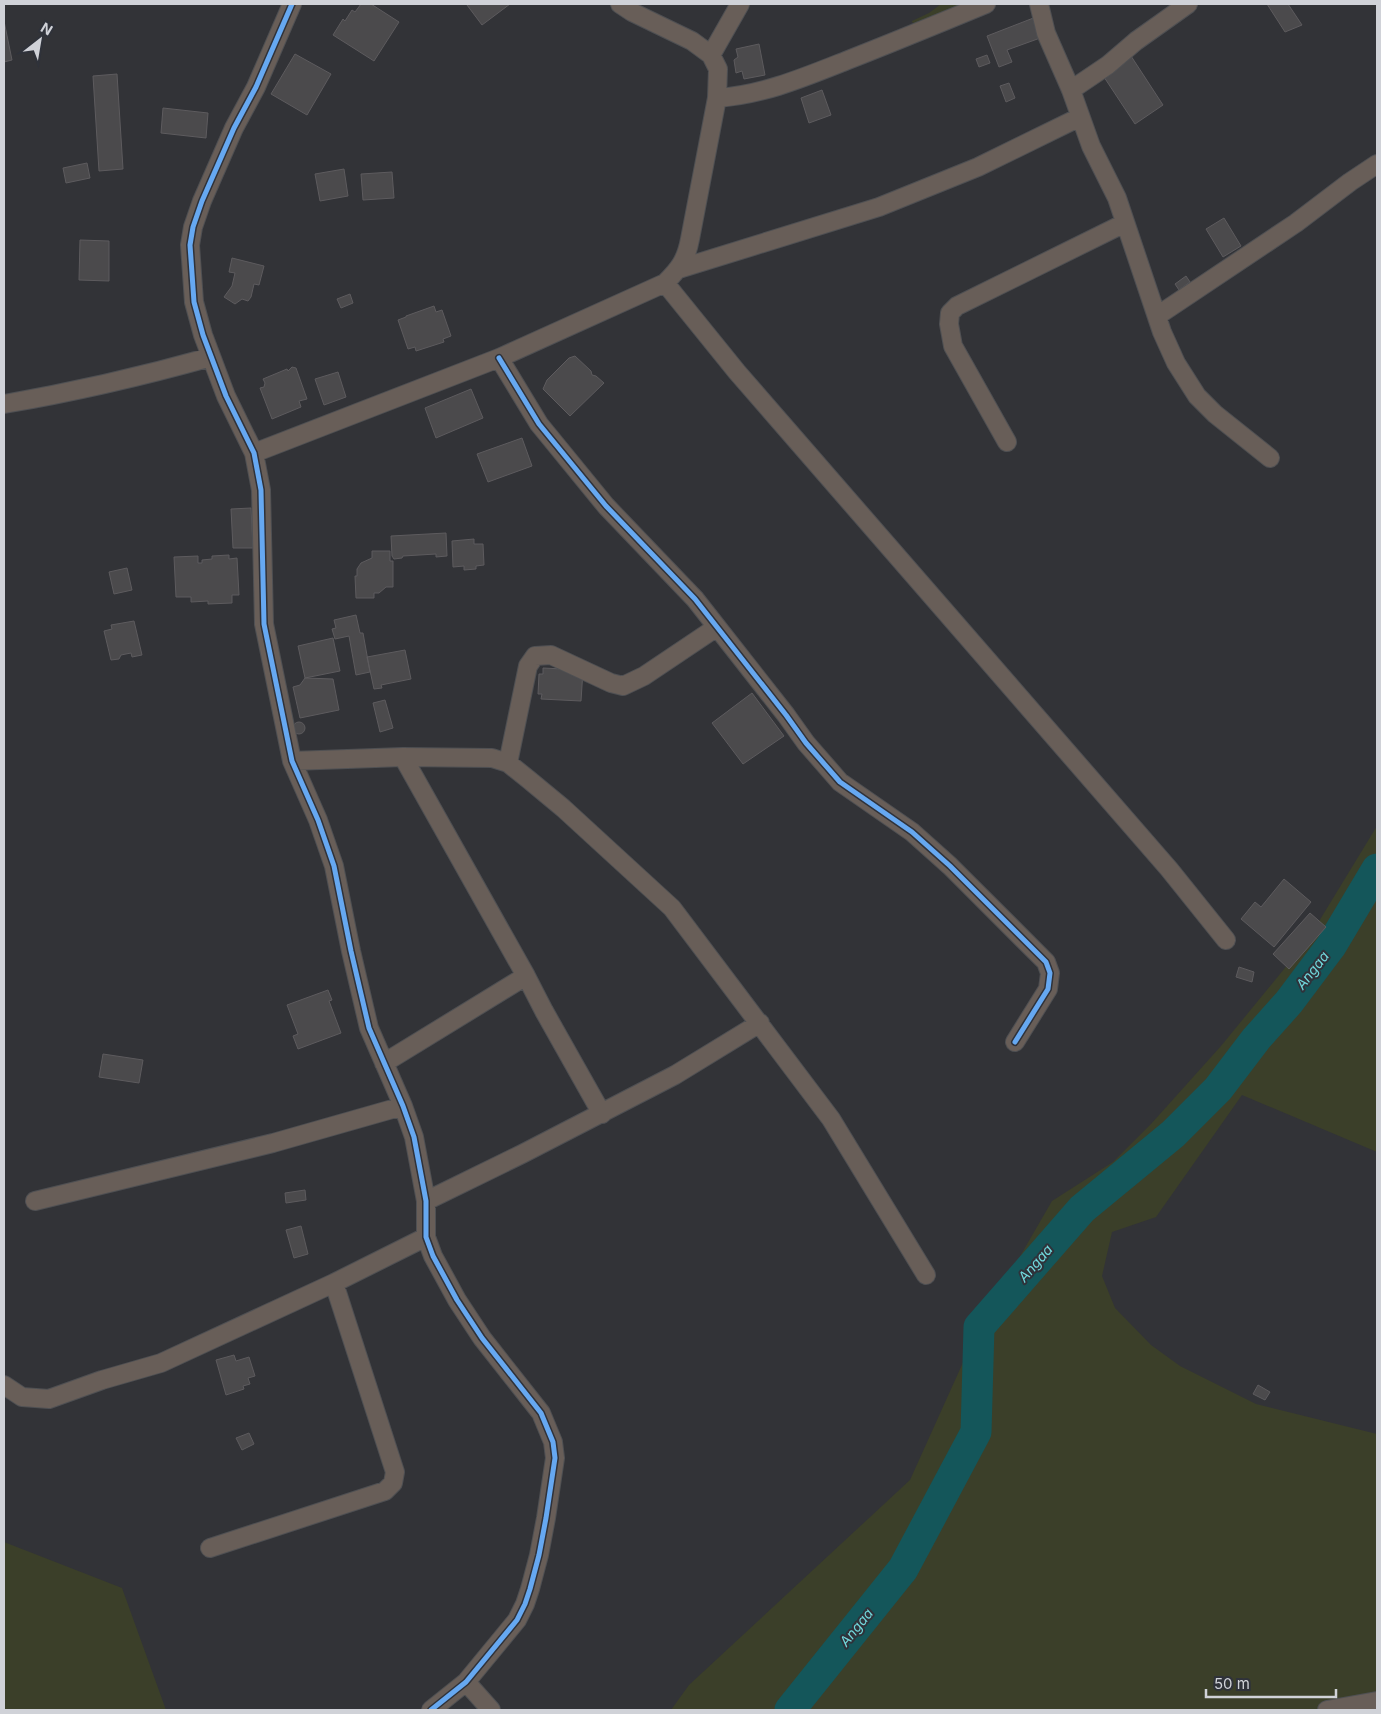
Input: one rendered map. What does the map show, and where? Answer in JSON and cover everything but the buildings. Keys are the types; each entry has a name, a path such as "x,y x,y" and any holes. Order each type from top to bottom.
{"street":[{"path":"292,4 256,87 234,128 202,201 193,227 190,245 194,302 203,335 226,396 254,453 262,490 264,624 292,761 318,820 334,866 351,952 370,1028 404,1106 414,1137 426,1202 426,1237 433,1256 457,1300 482,1338 541,1413 553,1442 555,1458 539,1554 525,1604 517,1620 466,1682 431,1710"},
{"path":"254,453 499,358 665,283 679,269 686,256 690,239 716,98 718,69 711,55 692,41 632,12 620,4"},
{"path":"711,55 740,4"},
{"path":"716,98 742,96 783,85 986,4"},
{"path":"1039,4 1046,33 1071,90 1091,146 1117,198 1157,316 1176,363 1197,396 1215,414 1270,458"},
{"path":"1071,90 1108,65 1136,41 1188,4"},
{"path":"679,269 879,206 978,167 1080,117"},
{"path":"1157,316 1289,228 1377,164"},
{"path":"1007,442 953,346 949,324 950,313 956,306 1125,223"},
{"path":"665,283 737,372 1156,854 1226,940"},
{"path":"4,404 138,377 211,357"},
{"path":"499,358 539,424 606,506 695,600 806,743 840,782 912,832 950,866 1046,962 1050,973 1048,989 1015,1042"},
{"path":"508,763 528,666 535,656 552,655 612,683 623,686 644,676 717,627"},
{"path":"292,761 403,757 492,758 508,763 563,808 672,908 831,1119 926,1275"},
{"path":"403,757 602,1114"},
{"path":"384,1063 526,976"},
{"path":"426,1202 602,1114 675,1075 760,1023"},
{"path":"35,1201 273,1143 404,1106"},
{"path":"4,1385 22,1397 49,1399 102,1380 161,1363 334,1283 426,1237"},
{"path":"210,1548 385,1491 393,1483 395,1472 334,1283"},
{"path":"466,1682 491,1710"},
{"path":"1327,1710 1377,1701"}],"green space":[{"path":"941,4 958,4 962,9 958,20 936,35 912,22 929,13"},
{"path":"1377,826 1377,1152 1242,1095 1156,1217 1112,1232 1102,1276 1115,1308 1151,1345 1180,1366 1256,1404 1377,1434 1377,1710 671,1710 689,1685 910,1480 979,1327 1052,1201 1113,1162 1151,1124 1221,1046 1307,941"},
{"path":"4,1542 122,1588 166,1710 4,1710"}],"waterway":[{"name":"Angaa","path":"790,1710 903,1569 976,1432 979,1327 1082,1209 1173,1134 1218,1089 1256,1039 1289,1002 1331,946 1377,869"}],"cycle path":[{"path":"292,4 256,87 234,128 202,201 193,227 190,245 194,302 203,335 226,396 254,453 261,490 264,624 292,761 318,820 334,866 369,1028 403,1106 414,1137 426,1201 426,1237 433,1256 457,1300 482,1338 541,1413 553,1442 555,1458 539,1555 525,1604 517,1620 466,1682 431,1710"},
{"path":"499,358 539,424 606,506 695,599 806,743 840,782 912,832 950,866 1046,962 1050,973 1048,989 1015,1042"}]}
